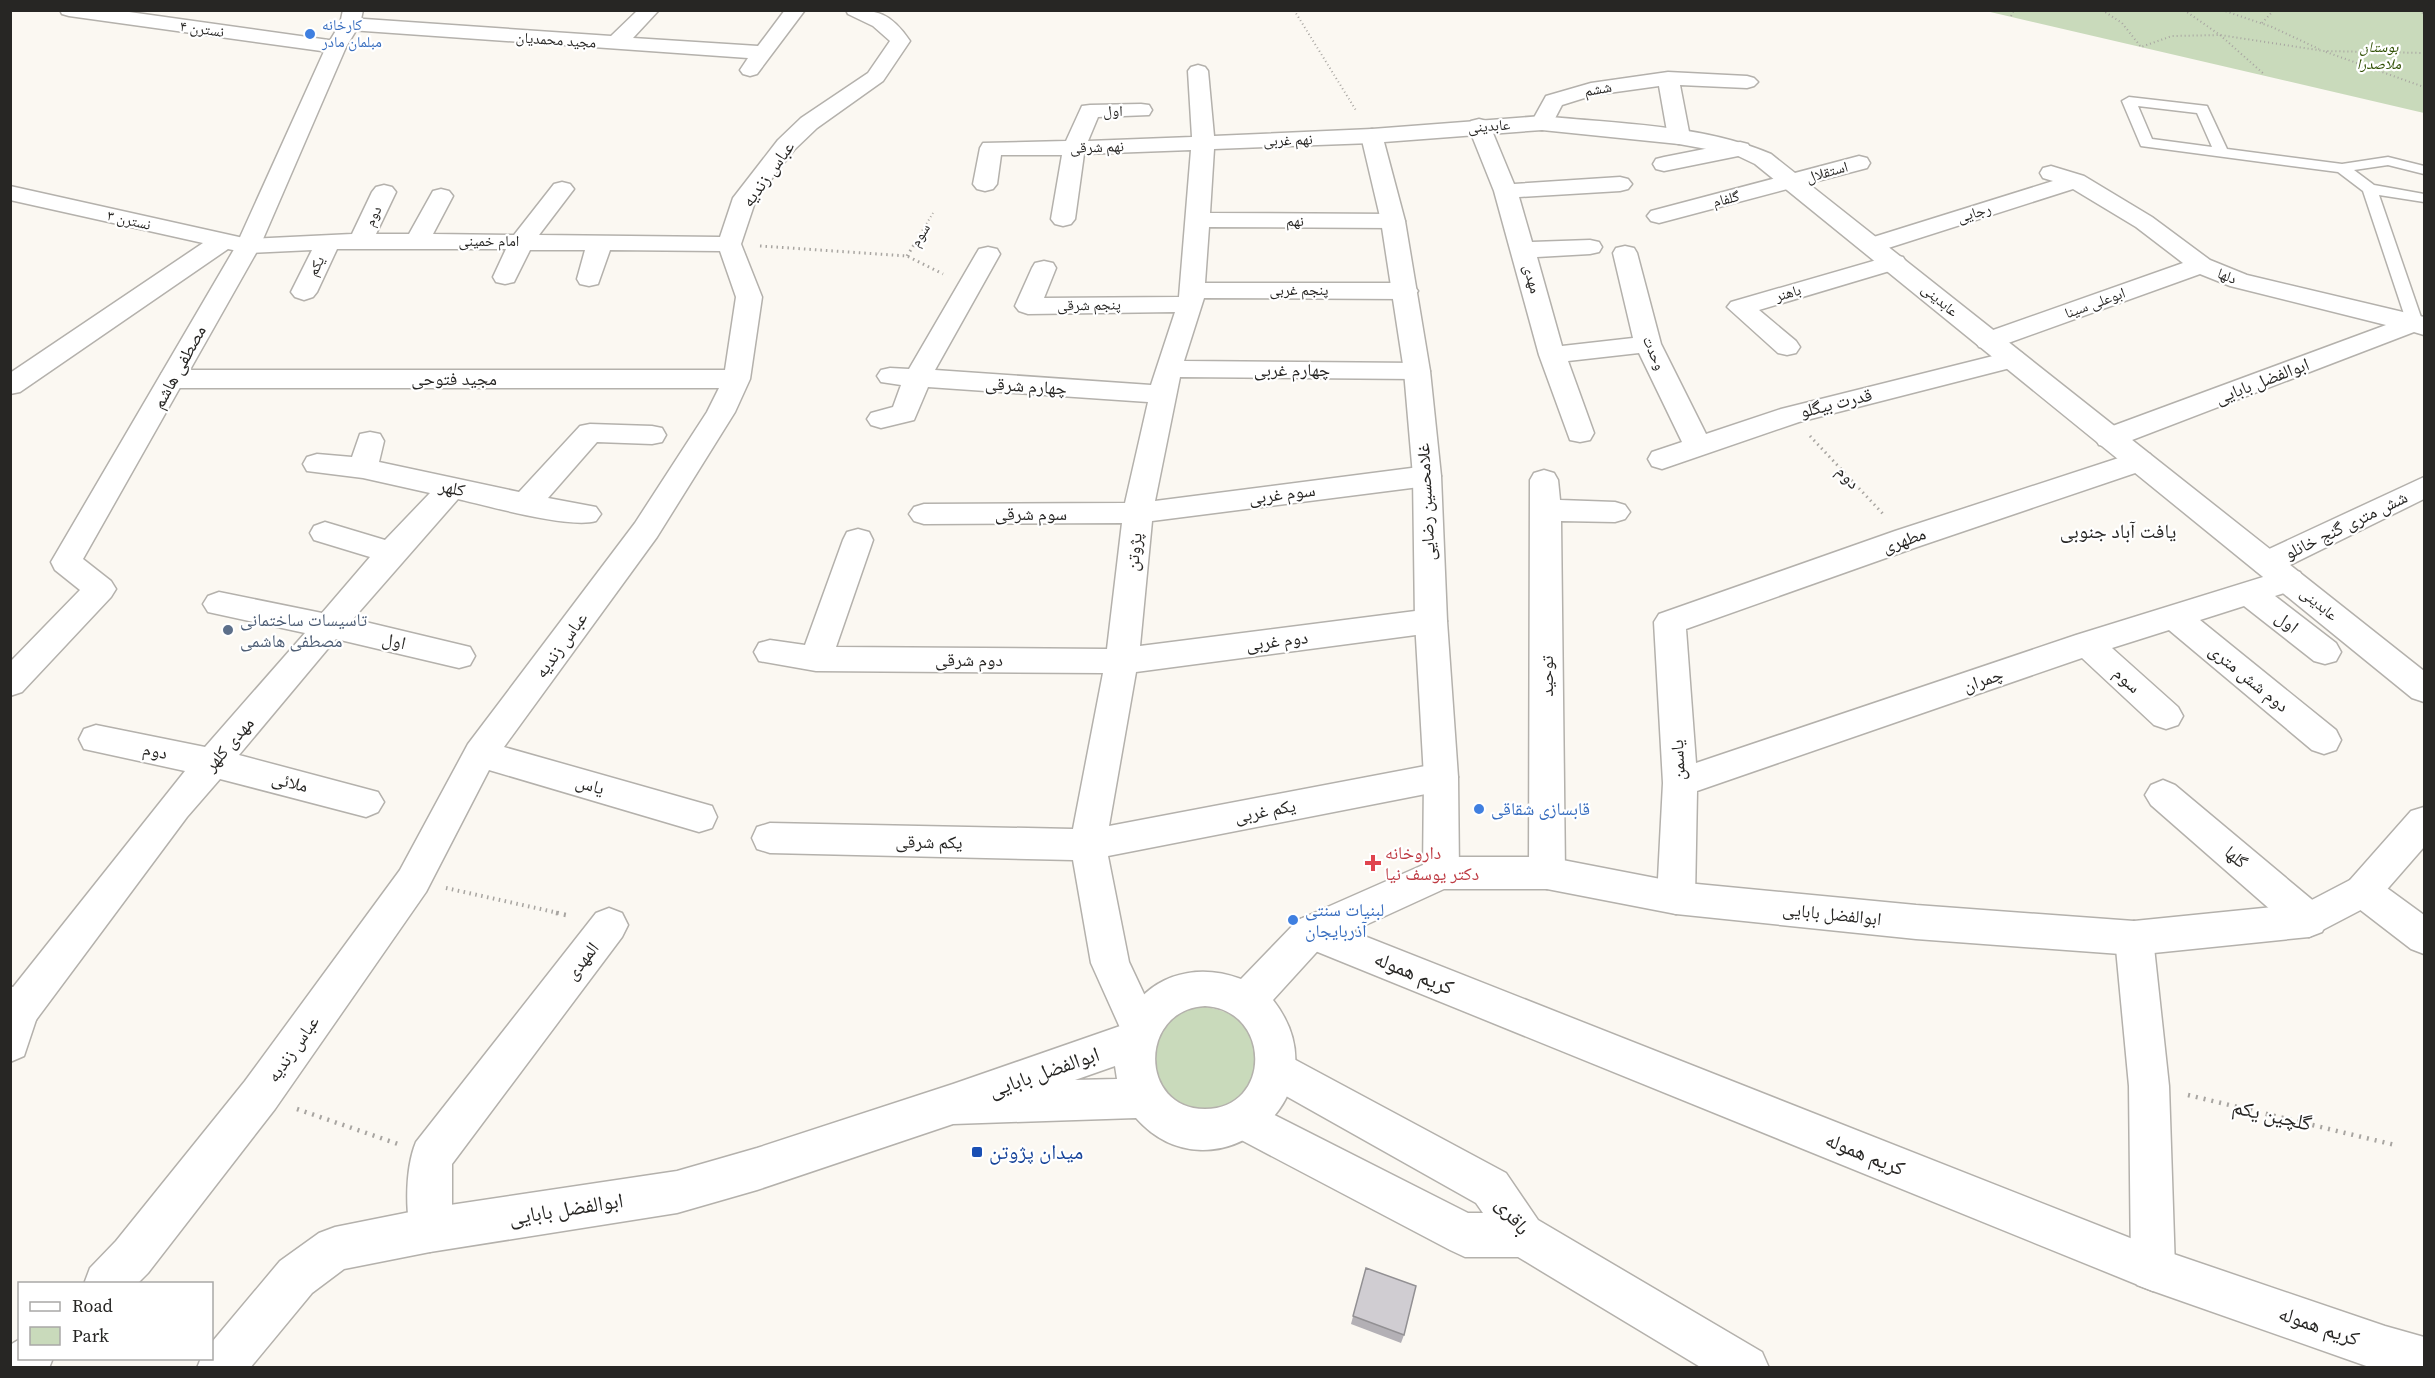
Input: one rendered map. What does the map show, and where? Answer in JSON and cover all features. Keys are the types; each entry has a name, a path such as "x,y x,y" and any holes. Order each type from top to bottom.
{"street":[{"name":"نسترن ۴","path":"69,10 336,47"},
{"path":"415,30 434,10"},
{"path":"616,43 650,10"},
{"path":"749,72 796,10"},
{"name":"عباس زندیه","path":"108,1282 132,1257 260,1095 412,881 480,754 646,530 721,412 737,379 749,297 729,244 745,198 786,145 808,123 876,77 900,41 895,31 876,18 855,10"},
{"name":"مصطفی هاشم","path":"10,683 100,589 66,562 172,379 236,243 351,17"},
{"name":"مجید محمدیان","path":"351,17 415,30 763,53"},
{"path":"502,36 518,19"},
{"name":"پژوتن","path":"1138,1034 1110,963 1088,845 1122,660 1138,513 1165,382 1191,297 1203,143 1198,71"},
{"path":"1668,78 1679,137"},
{"name":"ششم","path":"1542,123 1554,101 1592,89 1668,78 1747,82"},
{"name":"اول","path":"1074,148 1090,111 1141,110"},
{"name":"عابدینی","path":"1372,136 1479,126 1542,123 1679,137 1740,149 1763,159 2424,688"},
{"name":"مهدی","path":"1479,126 1506,191 1552,355 1580,433"},
{"name":"نهم غربی","path":"1203,143 1372,136"},
{"name":"غلامحسین رضایی","path":"1372,136 1393,221 1405,291 1417,370 1427,476 1431,621 1441,777 1441,873"},
{"name":"نهم شرقی","path":"985,184 992,148 1074,148 1203,143"},
{"path":"1063,219 1074,148"},
{"path":"1664,164 1740,149"},
{"name":"استقلال","path":"1794,182 1859,163"},
{"name":"دلها","path":"2051,173 2076,181 2144,222 2201,265 2239,281 2420,325"},
{"name":"رجایی","path":"1873,245 2076,181"},
{"name":"گلفام","path":"1659,216 1794,182"},
{"path":"1506,191 1620,184"},
{"path":"505,278 523,240 562,189"},
{"name":"دوم","path":"361,241 384,192"},
{"name":"نسترن ۳","path":"10,193 236,243"},
{"path":"418,240 441,196"},
{"name":"نهم","path":"1198,220 1393,221"},
{"name":"امام خمینی","path":"236,243 523,240 729,244"},
{"name":"یکم","path":"304,292 328,241"},
{"path":"589,279 600,242"},
{"path":"10,386 236,243"},
{"path":"1524,250 1590,247"},
{"name":"وحدت","path":"1625,253 1648,344 1699,447"},
{"path":"880,419 904,414 917,379 988,254"},
{"name":"باهنر","path":"1787,347 1740,307 1894,262"},
{"name":"ابوعلی سینا","path":"1988,341 2201,265"},
{"name":"پنجم شرقی","path":"1044,268 1028,306 1191,297"},
{"name":"پنجم غربی","path":"1191,297 1405,291"},
{"name":"ابوالفضل بابایی","path":"2109,438 2420,325"},
{"path":"1552,355 1648,344"},
{"name":"قدرت بیگلو","path":"1662,459 1791,415 2013,359"},
{"name":"چهارم غربی","path":"1165,382 1417,370"},
{"name":"چهارم شرقی","path":"890,376 917,379 1165,382"},
{"name":"مجید فتوحی","path":"172,379 737,379"},
{"path":"525,504 590,433 652,435"},
{"name":"کلهر","path":"317,464 366,454 451,488 586,514"},
{"name":"مطهری","path":"1670,622 1906,539 2140,462"},
{"name":"سوم غربی","path":"1138,513 1427,476"},
{"name":"شش متری گنج خانلو","path":"2278,572 2424,487"},
{"name":"مهدی کلهر","path":"13,1019 175,807 391,553 451,488"},
{"name":"توحید","path":"1547,873 1545,495 1615,512"},
{"name":"سوم شرقی","path":"924,514 1138,513"},
{"path":"325,533 391,553"},
{"path":"816,658 858,540"},
{"name":"چمران","path":"1680,783 2087,644 2248,593 2278,572"},
{"name":"اول","path":"2248,593 2325,652"},
{"name":"اول","path":"219,604 330,626 459,656"},
{"name":"دوم شش متری","path":"2173,616 2324,740"},
{"name":"دوم غربی","path":"1122,660 1431,621"},
{"name":"یاسمن","path":"1670,622 1680,783 1676,898"},
{"name":"سوم","path":"2087,644 2166,716"},
{"name":"دوم شرقی","path":"770,652 816,658 1122,660"},
{"name":"دوم","path":"96,739 214,763"},
{"name":"یاس","path":"480,754 699,817"},
{"name":"ملائی","path":"214,763 366,802"},
{"name":"یکم غربی","path":"1088,845 1441,777"},
{"name":"گلها","path":"2163,795 2309,920"},
{"name":"ابوالفضل بابایی","path":"1246,1002 1311,932 1441,873 1547,873 1676,898 1916,922 2134,938 2309,920 2363,891 2424,822"},
{"name":"یکم شرقی","path":"770,838 1088,845"},
{"path":"2363,891 2424,937"},
{"name":"المهدی","path":"431,1156 609,925"},
{"name":"کریم هموله","path":"1311,932 2153,1269 2385,1349 2424,1360"},
{"path":"2134,938 2149,1086 2153,1269"},
{"path":"1209,990 1228,994 1246,1002 1261,1015 1272,1030 1277,1049 1277,1069 1271,1088 1259,1105 1243,1119 1222,1127 1200,1128 1178,1124 1159,1113 1144,1098 1134,1077 1132,1053 1138,1034 1156,1008 1190,991 1209,990"},
{"name":"ابوالفضل بابایی","path":"220,1368 296,1277 335,1249 430,1230 677,1192 757,1169 952,1104 1138,1034"},
{"name":"باقری","path":"1277,1069 1491,1188 1523,1235 1746,1368"},
{"name":"ابوالفضل بابایی","path":"952,1104 1144,1098"},
{"path":"1243,1119 1465,1235 1523,1235"},
{"path":"430,1230 431,1156"}],"lane":[{"path":"2221,152 2202,109 2129,102 2146,143 2342,168 2388,161 2424,170"},
{"path":"2342,168 2370,189 2424,198"},
{"path":"2370,189 2420,325"}],"path":[{"path":"1294,10 1372,136"},
{"path":"2011,16 2014,10"},
{"path":"2102,10 2122,22 2141,46 2172,36 2220,35 2324,51 2424,53"},
{"path":"2184,10 2220,35 2265,75"},
{"path":"2222,10 2262,23 2324,51 2424,87"},
{"path":"2262,23 2274,10"},
{"path":"2419,10 2424,14"},
{"name":"سوم","path":"907,256 933,213"},
{"path":"729,244 907,256 969,286"},
{"name":"دوم","path":"1791,415 1906,539"},
{"name":"المهدی","path":"412,881 609,925"},
{"name":"گلچین یکم","path":"2149,1086 2395,1144"},
{"path":"260,1095 431,1156"}],"green space":[{"name":"بوستان ملاصدرا","path":"1986,11 2424,11 2424,113"},
{"path":"1201,1006 1228,1013 1246,1025 1254,1039 1259,1068 1241,1101 1204,1116 1155,1094 1147,1047 1153,1032 1160,1025 1176,1014"}],"building":[{"path":"1366,1268 1416,1286 1404,1335 1353,1316"}],"place":[{"name":"کارخانه مبلمان مادر","path":"310,34"},
{"name":"تاسیسات ساختمانی مصطفی هاشمی","path":"228,630"},
{"name":"قابسازی شقاقی","path":"1479,809"},
{"name":"داروخانه دکتر یوسف نیا","path":"1373,863"},
{"name":"لبنیات سنتی آذربایجان","path":"1293,920"},
{"name":"میدان پژوتن","path":"977,1152"}],"district":[{"name":"یافت آباد جنوبی","path":"2118,531"}]}
